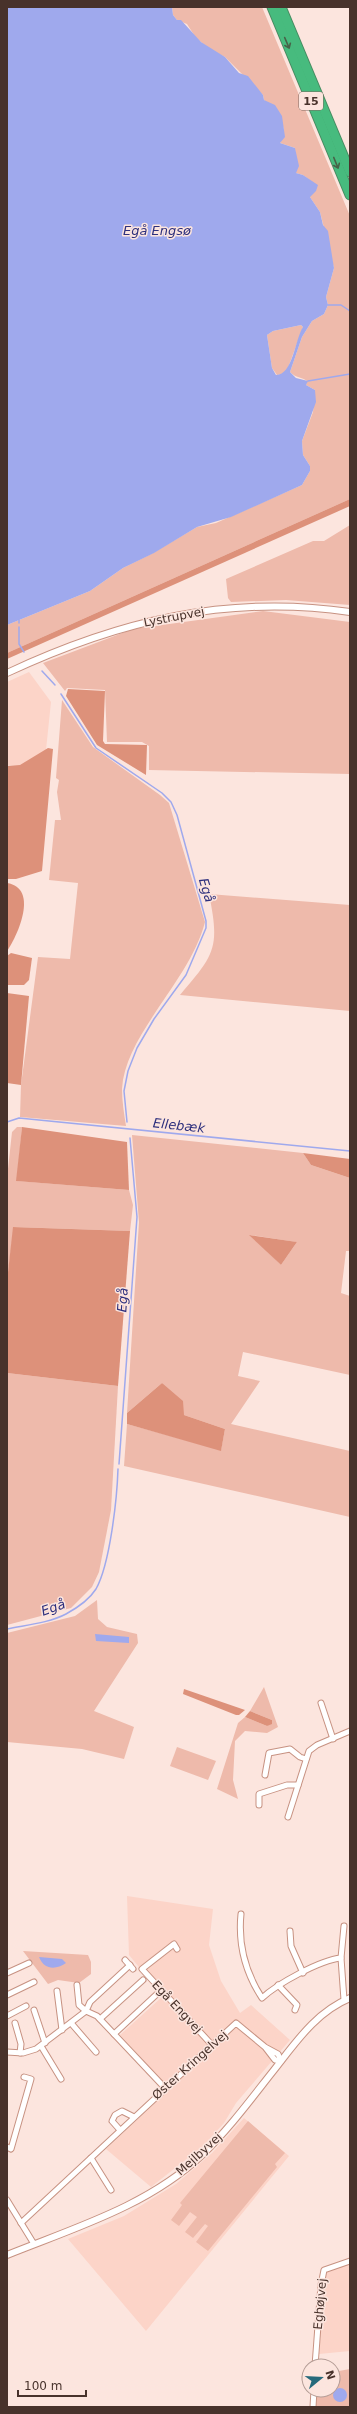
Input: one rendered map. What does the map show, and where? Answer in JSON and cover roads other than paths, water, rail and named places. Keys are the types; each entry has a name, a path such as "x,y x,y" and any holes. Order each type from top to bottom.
{"highway":[{"name":"15","path":"272,7 350,195"},
{"name":"15","path":"281,7 350,172"},
{"path":"320,101 350,167"}],"street":[{"name":"Lystrupvej","path":"7,673 46,655 99,635 171,616 225,608 264,606 305,607 350,612"},
{"path":"321,1703 333,1739"},
{"path":"288,1817 306,1759 313,1748 350,1731"},
{"path":"265,1774 269,1753 290,1749 300,1757 306,1759"},
{"path":"259,1806 260,1794 287,1785 298,1785"},
{"path":"241,1914 240,1935 244,1962 262,1998 278,1985 335,1959 341,1958"},
{"path":"344,1926 341,1958 347,1999"},
{"path":"290,1931 291,1946 303,1973"},
{"name":"Egå Engvej","path":"177,1949 174,1944 142,1969 212,2045"},
{"path":"7,1973 30,1964 25,1958"},
{"path":"7,2052 30,2052 43,2045 86,2011 90,2002 132,1967 125,1960"},
{"name":"Egå Engvej","path":"100,2019 143,1980"},
{"path":"7,1995 34,1982"},
{"path":"77,1985 79,2005 100,2019 165,2088"},
{"path":"278,1985 297,2005 295,2010"},
{"path":"57,1991 62,2030"},
{"name":"Egå Engvej","path":"114,2034 157,1994"},
{"name":"Mejlbyvej","path":"7,2255 126,2206 156,2189 186,2169 225,2131 313,2023 322,2014 347,1999"},
{"path":"7,2016 26,2006"},
{"path":"34,2010 43,2045 61,2079"},
{"path":"15,2023 21,2044 20,2053"},
{"path":"71,2023 96,2052"},
{"name":"Øster Kringelvej","path":"21,2223 236,2023 265,2047 278,2054 281,2061"},
{"path":"7,2148 11,2149 32,2079 24,2077"},
{"path":"120,2130 112,2121 115,2115 122,2111 134,2117"},
{"path":"91,2158 112,2190"},
{"path":"7,2200 34,2244"},
{"name":"Eghøjvej","path":"316,2358 324,2270 350,2261"}],"water":[{"name":"Egå Engsø","path":"7,7 172,7 173,15 177,20 181,20 201,42 225,57 239,73 248,76 263,95 264,100 275,105 282,116 285,137 280,143 295,148 299,166 296,173 303,175 318,185 316,191 310,197 320,212 323,225 328,231 334,268 326,297 328,305 324,314 312,321 302,337 290,372 296,378 308,381 306,385 315,390 316,402 302,441 303,455 310,466 310,471 302,485 231,517 197,527 154,553 123,568 90,591 7,625","holes":["301,325 303,327 290,363 282,373 276,375 272,368 267,335 273,331"]},
{"path":"95,1634 129,1637 129,1643 96,1641"},
{"path":"39,1957 62,1959 66,1963 58,1967 51,1968 44,1964"},
{"path":"341,2388 347,2392 347,2398 343,2402 337,2402 333,2398 341,2398"}],"waterway":[{"path":"328,305 341,305 350,311"},
{"path":"308,381 350,374"},
{"name":"Egå","path":"19,627 19,644 24,652"},
{"path":"42,671 55,685"},
{"name":"Egå","path":"61,694 96,748 162,793 171,802 177,815 206,921 206,928 186,975 154,1019 137,1048 128,1071 124,1091 127,1122"},
{"name":"Ellebæk","path":"7,1122 19,1118 350,1151"},
{"name":"Egå","path":"119,1464 137,1217 130,1138"},
{"name":"Egå","path":"7,1629 45,1622 59,1617 70,1612 90,1597 96,1589 101,1578 109,1548 118,1469"}]}
